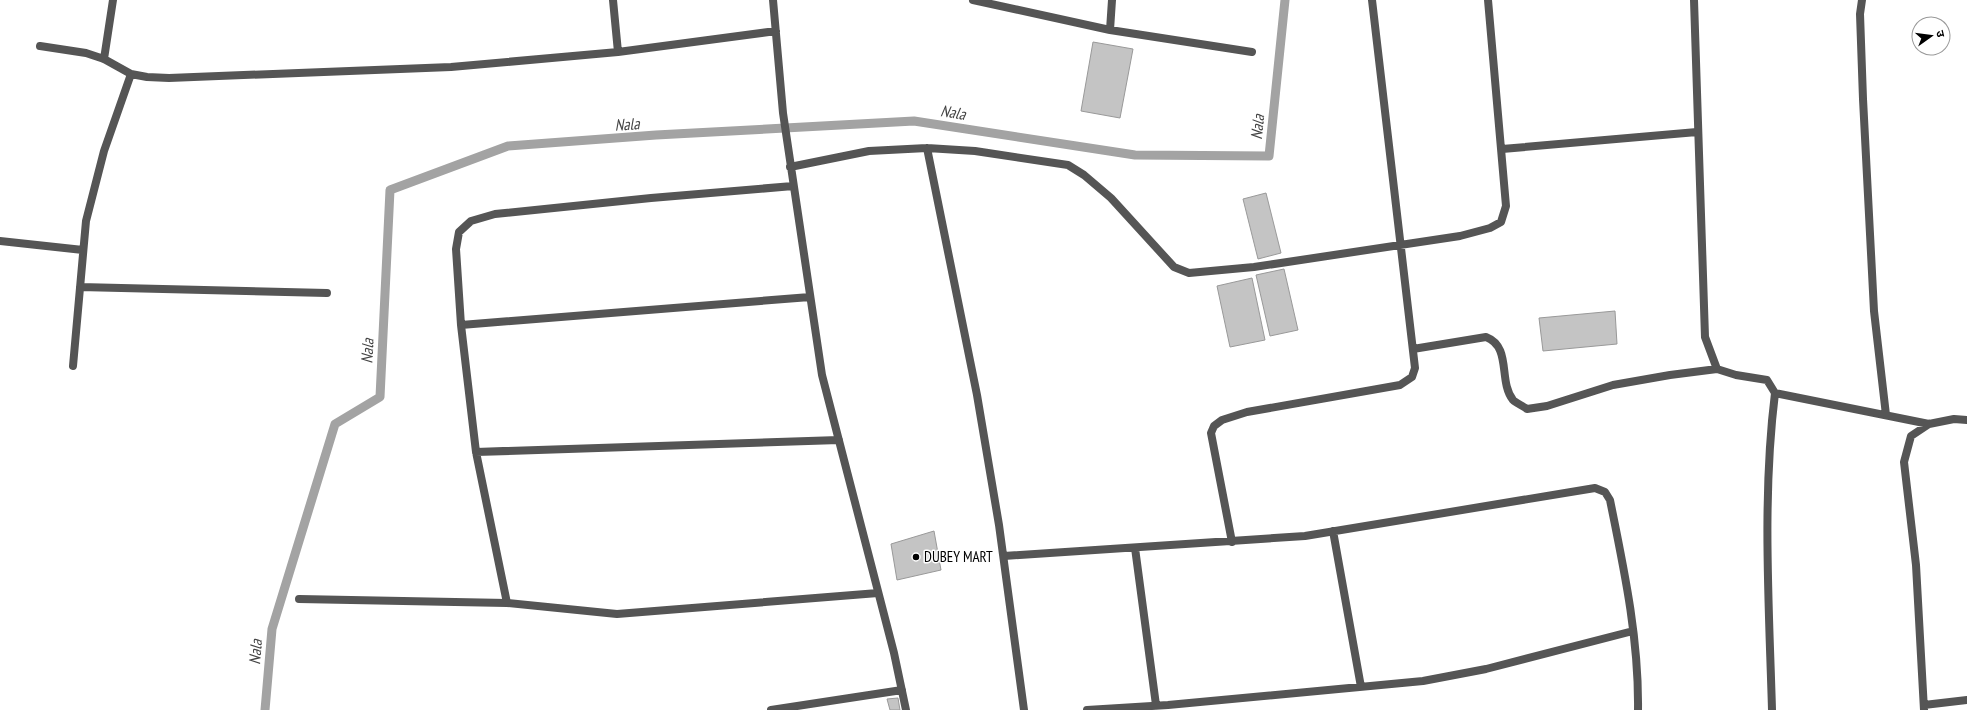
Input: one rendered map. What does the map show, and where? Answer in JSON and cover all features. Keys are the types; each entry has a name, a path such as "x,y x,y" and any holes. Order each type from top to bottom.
{"street":[{"path":"104,59 113,0"},
{"path":"614,0 618,52"},
{"path":"773,0 788,153 822,375 878,593 906,710"},
{"path":"972,0 1110,30 1252,52"},
{"path":"1110,30 1112,0"},
{"path":"1232,542 1211,433 1214,426 1222,420 1247,412 1400,385 1412,377 1415,368 1372,0"},
{"path":"790,167 869,152 927,148 975,151 1068,166 1084,175 1111,198 1174,267 1189,273 1254,267 1460,236 1490,228 1501,222 1506,206 1488,0"},
{"path":"1694,0 1697,132 1705,336 1717,369"},
{"path":"1862,0 1860,14 1863,99 1874,311 1886,415"},
{"path":"40,46 86,54 104,59 131,74 147,77 169,78 451,67 618,52 776,31"},
{"path":"73,366 86,221 104,151 131,74"},
{"path":"1502,149 1697,132"},
{"path":"927,148 977,395 1004,556 1024,710"},
{"path":"507,603 476,452 461,325 456,249 459,232 471,221 495,214 652,198 793,186"},
{"path":"0,241 83,250"},
{"path":"80,287 327,293"},
{"path":"461,325 810,297"},
{"path":"1413,349 1486,337 1494,340 1500,348 1506,384 1513,400 1526,409 1548,406 1614,385 1670,375 1717,369 1736,375 1767,380 1775,393 1769,440 1768,487 1768,569 1772,710"},
{"path":"1775,393 1929,424 1954,420 1967,420"},
{"path":"1929,424 1911,436 1904,462 1916,565 1924,708 1967,700"},
{"path":"476,452 839,440"},
{"path":"1004,556 1305,536 1595,488 1605,492 1610,500 1633,631 1638,691 1638,710"},
{"path":"1333,531 1361,687"},
{"path":"1135,548 1156,705"},
{"path":"299,599 507,603 617,614 878,593"},
{"path":"1087,710 1129,709 1156,705 1423,681 1486,669 1633,631"},
{"path":"771,710 902,690"}],"building":[{"path":"1093,42 1133,49 1120,118 1081,111"},
{"path":"1266,193 1281,253 1258,259 1243,199"},
{"path":"1284,269 1298,330 1270,336 1256,275"},
{"path":"1252,278 1265,340 1230,347 1217,286"},
{"path":"1615,311 1617,344 1543,351 1539,318"},
{"name":"DUBEY MART","path":"934,531 941,570 897,580 891,544"},
{"path":"898,698 900,710 890,710 887,699"}],"waterway":[{"name":"Nala","path":"265,710 272,629 335,424 380,397 390,190 508,146 656,135 914,121 1135,155 1269,156 1285,0"}],"place":[{"name":"DUBEY MART","path":"916,557"}]}
